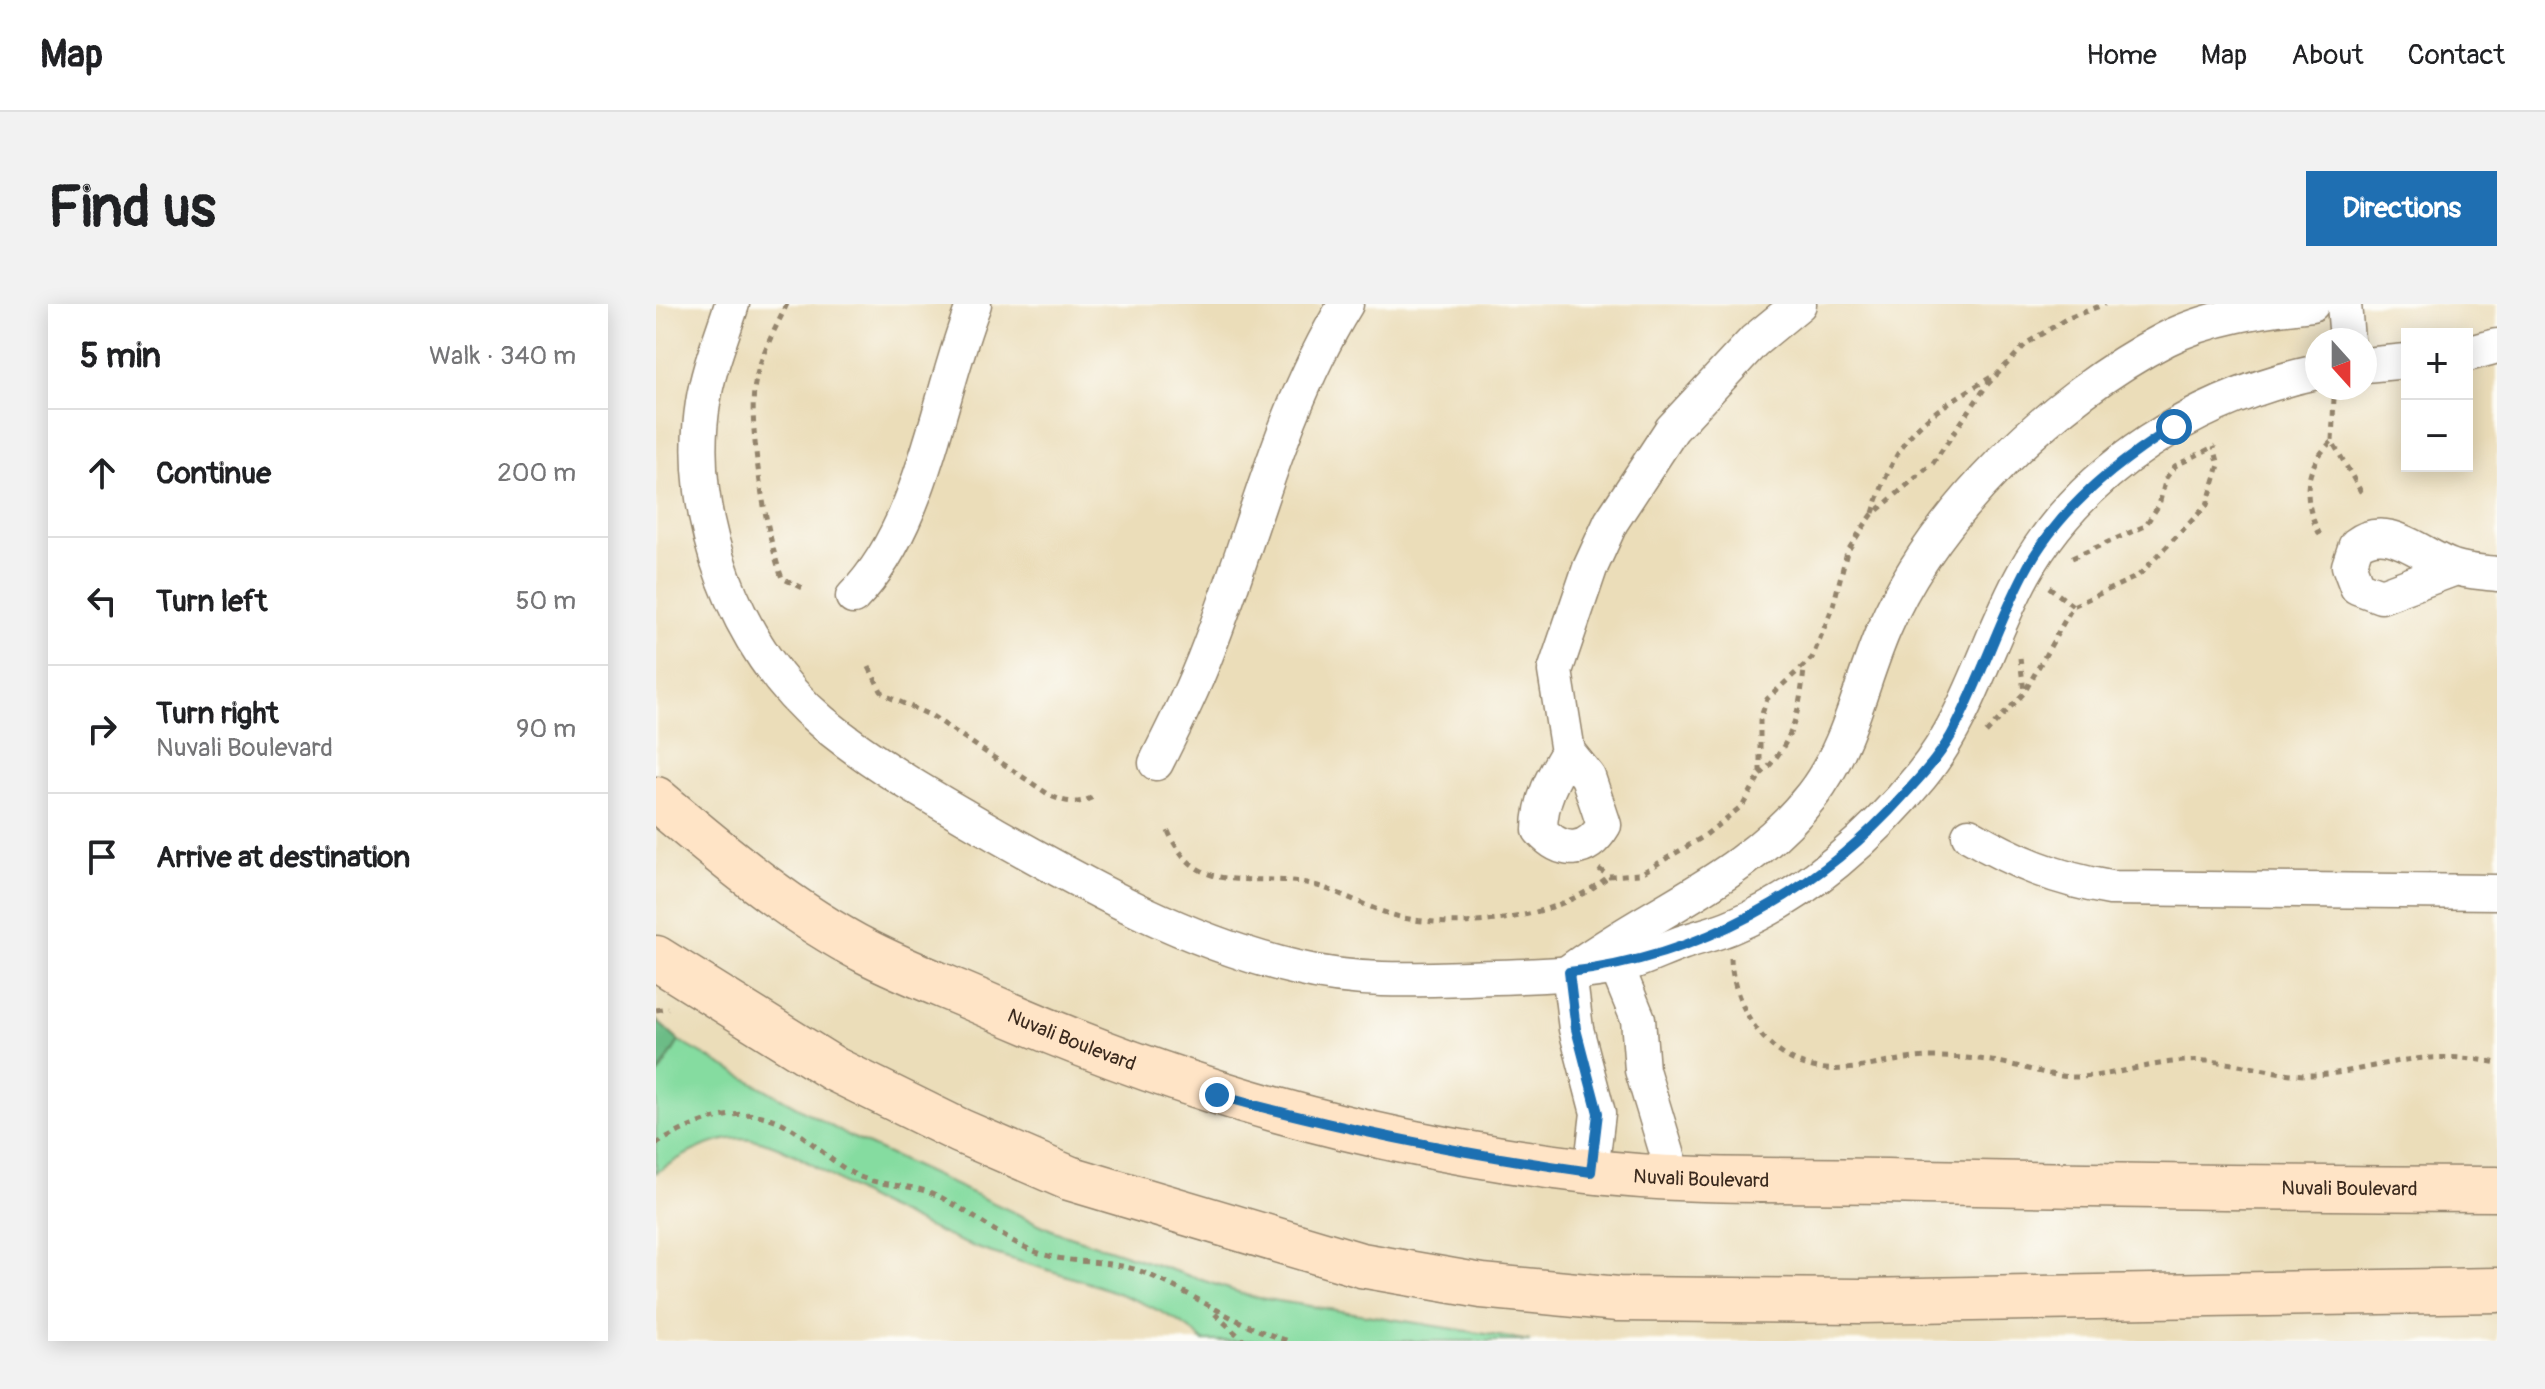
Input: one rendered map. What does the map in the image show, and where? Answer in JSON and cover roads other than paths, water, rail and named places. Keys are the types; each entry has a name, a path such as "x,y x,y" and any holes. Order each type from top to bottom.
{"main road":[{"name":"Nuvali Boulevard","path":"656,799 792,905 866,952 1061,1038 1217,1095 1333,1127 1470,1155 1591,1172 1674,1176 2497,1189"},
{"path":"656,958 834,1069 960,1131 1069,1178 1361,1265 1482,1286 1618,1299 1861,1301 2497,1290"}],"street":[{"path":"732,304 703,405 704,491 719,567 756,647 782,683 819,719 922,792 1122,904 1215,943 1300,969 1395,980 1569,972 1613,955 1736,925 1782,899 1847,853 1922,775 1955,730 2026,570 2082,498 2127,456 2217,403 2305,385"},
{"path":"853,597 888,554 910,502 956,350 974,304"},
{"path":"1156,763 1210,647 1271,461 1300,391 1346,304"},
{"path":"1568,752 1555,671 1590,568 1611,522 1672,429 1706,389 1754,341 1799,304"},
{"path":"1613,955 1746,862 1814,793 1842,744 1883,630 1909,579 1989,478 2042,428 2087,390 2167,338 2210,322 2312,304"},
{"path":"2344,304 2346,328"},
{"path":"2473,352 2497,346"},
{"path":"2377,364 2401,362"},
{"path":"2456,568 2497,574"},
{"path":"1969,835 2035,870 2064,880 2110,888 2497,892"},
{"path":"1613,955 1638,1019 1642,1070 1674,1176"},
{"path":"1569,972 1576,1029 1598,1113 1591,1172"}]}
